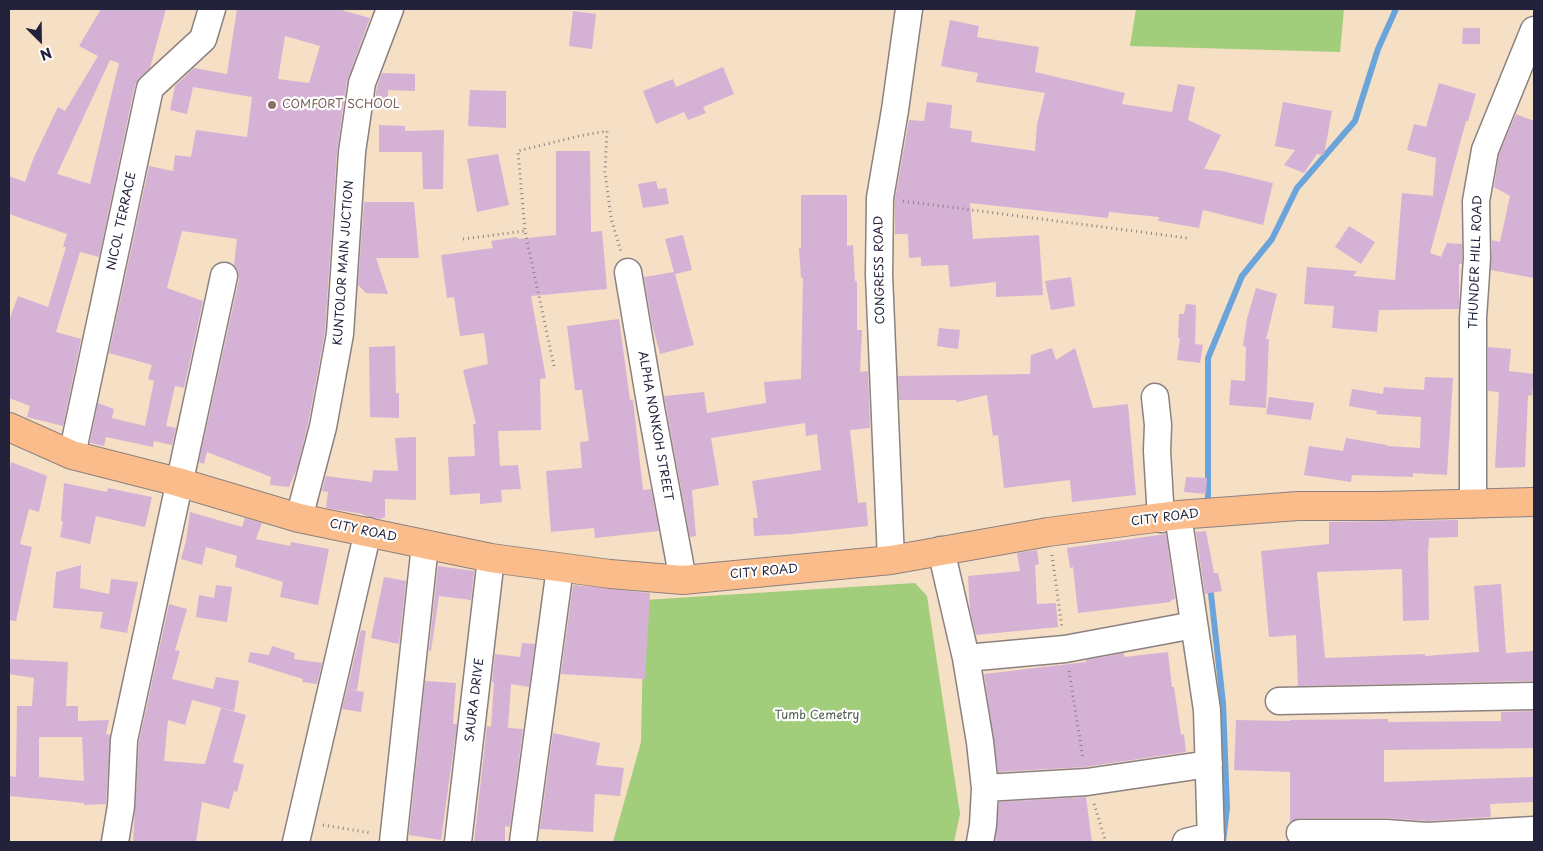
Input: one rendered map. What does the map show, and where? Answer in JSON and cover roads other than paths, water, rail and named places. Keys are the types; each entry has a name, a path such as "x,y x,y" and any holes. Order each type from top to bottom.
{"main road":[{"name":"CITY ROAD","path":"10,432 72,456 178,482 299,518 491,558 560,568 683,580 891,560 1048,532 1170,517 1298,506 1534,502"}],"street":[{"name":"NICOL TERRACE","path":"72,456 150,88 203,39 212,9"},
{"name":"KUNTOLOR MAIN JUCTION","path":"299,518 323,427 340,334 352,152 362,84 390,9"},
{"name":"CONGRESS ROAD","path":"891,560 878,275 880,198 909,9"},
{"name":"THUNDER HILL ROAD","path":"1473,504 1473,318 1477,258 1476,201 1485,150 1526,73 1534,30"},
{"name":"ALPHA NONKOH STREET","path":"628,272 683,580"},
{"path":"115,842 121,806 124,740 178,482 224,276"},
{"path":"1155,398 1158,425 1157,451 1194,624 1207,710 1211,839 1186,842"},
{"path":"298,832 368,531"},
{"path":"393,840 425,544"},
{"path":"942,550 966,658 980,742 985,788 980,842"},
{"name":"SAURA DRIVE","path":"458,842 491,558"},
{"path":"522,842 560,568"},
{"path":"966,658 1065,648 1194,624"},
{"path":"1279,701 1534,696"},
{"path":"985,788 1087,782 1209,764"},
{"path":"1300,833 1368,833 1427,836 1534,830"}],"waterway":[{"path":"1208,505 1208,358 1242,276 1272,239 1297,188 1355,121 1378,49 1396,9"},
{"path":"1210,585 1223,703 1227,808 1223,842"}],"place":[{"name":"COMFORT SCHOOL","path":"272,105"}],"park label":[{"name":"Tumb Cemetry","path":"817,716"}]}
